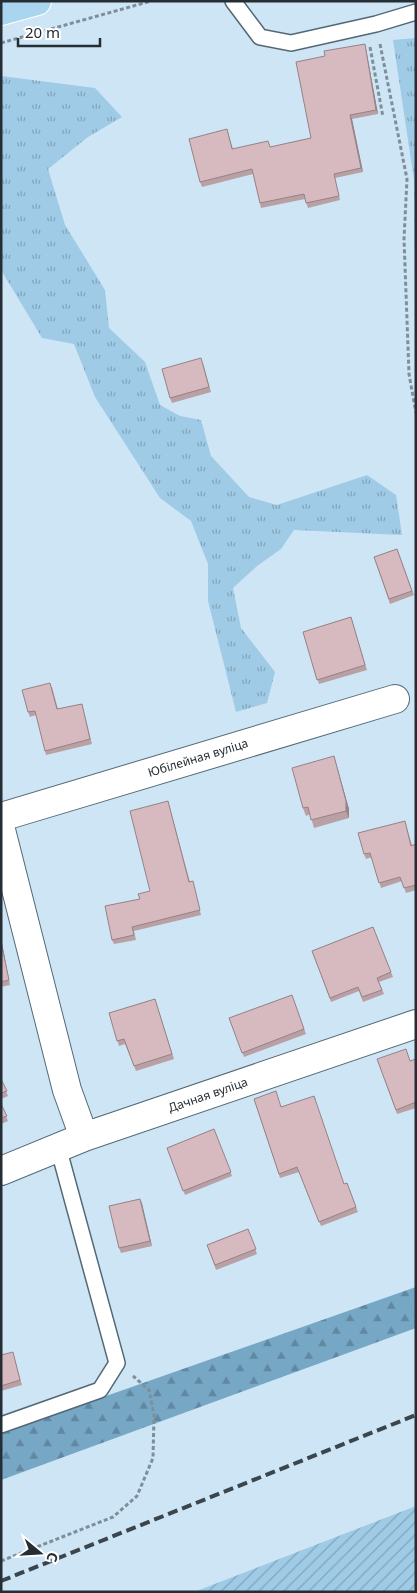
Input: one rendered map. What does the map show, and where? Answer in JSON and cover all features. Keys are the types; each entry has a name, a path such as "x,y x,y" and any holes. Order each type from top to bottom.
{"main road":[{"path":"1,11 37,1"}],"street":[{"name":"Юбілейная вуліца","path":"1,817 395,699"},
{"path":"1,830 67,1090 84,1137"},
{"name":"Дачная вуліца","path":"1,1170 84,1137 416,1024"}],"lane":[{"path":"233,1 260,37 291,43 370,25 416,12"},
{"path":"1,1426 100,1390 117,1363 58,1147"}],"path":[{"path":"1,43 151,1"},
{"path":"370,25 383,117"},
{"path":"370,25 407,179 404,239 409,374 416,413"},
{"path":"1,1561 113,1517 137,1496 153,1458 154,1415 148,1390"}],"green space":[{"path":"416,38 416,377 414,180 393,40"},
{"path":"1,76 95,88 122,117 88,137 48,169 65,225 105,290 109,328 145,362 160,405 180,416 201,420 211,456 249,497 277,505 367,475 396,495 402,535 294,530 281,549 257,566 233,588 241,628 275,672 267,703 236,712 208,601 208,564 191,521 160,498 95,397 74,344 42,338 1,270"},
{"path":"416,1287 416,1328 1,1480 1,1433"},
{"path":"416,1506 416,1592 194,1592"}],"building":[{"path":"365,44 376,110 350,115 361,168 334,174 339,196 306,203 304,194 260,203 252,169 200,182 189,139 227,129 232,149 268,141 270,147 311,138 296,62 325,56 324,51"},
{"path":"201,358 209,387 170,398 162,369"},
{"path":"397,549 412,591 389,599 374,557"},
{"path":"351,617 365,665 317,680 303,632"},
{"path":"50,683 57,709 82,704 90,739 45,751 35,711 28,712 22,690"},
{"path":"334,756 346,801 346,811 311,820 308,807 303,808 292,768"},
{"path":"168,801 189,882 193,881 200,910 132,927 134,935 112,940 105,906 140,899 138,894 150,891 130,811"},
{"path":"405,821 411,846 416,844 416,885 404,888 400,877 379,883 370,853 364,854 358,833"},
{"path":"373,927 391,972 377,978 382,990 362,997 358,987 330,998 312,951"},
{"path":"1,942 9,980 1,982"},
{"path":"292,995 304,1029 242,1053 229,1018"},
{"path":"155,999 172,1054 134,1066 124,1039 117,1041 109,1013"},
{"path":"406,1049 410,1061 416,1059 416,1102 396,1110 377,1059"},
{"path":"1,1079 7,1091 1,1093"},
{"path":"276,1091 281,1107 314,1096 344,1184 347,1183 356,1207 319,1222 297,1167 279,1174 254,1099"},
{"path":"1,1104 7,1116 1,1118"},
{"path":"214,1129 231,1172 183,1191 167,1148"},
{"path":"140,1199 150,1241 119,1248 109,1206"},
{"path":"248,1229 256,1249 215,1265 207,1245"},
{"path":"13,1352 20,1380 1,1386 1,1355"}],"railway":[{"path":"1,1581 416,1415"}]}
